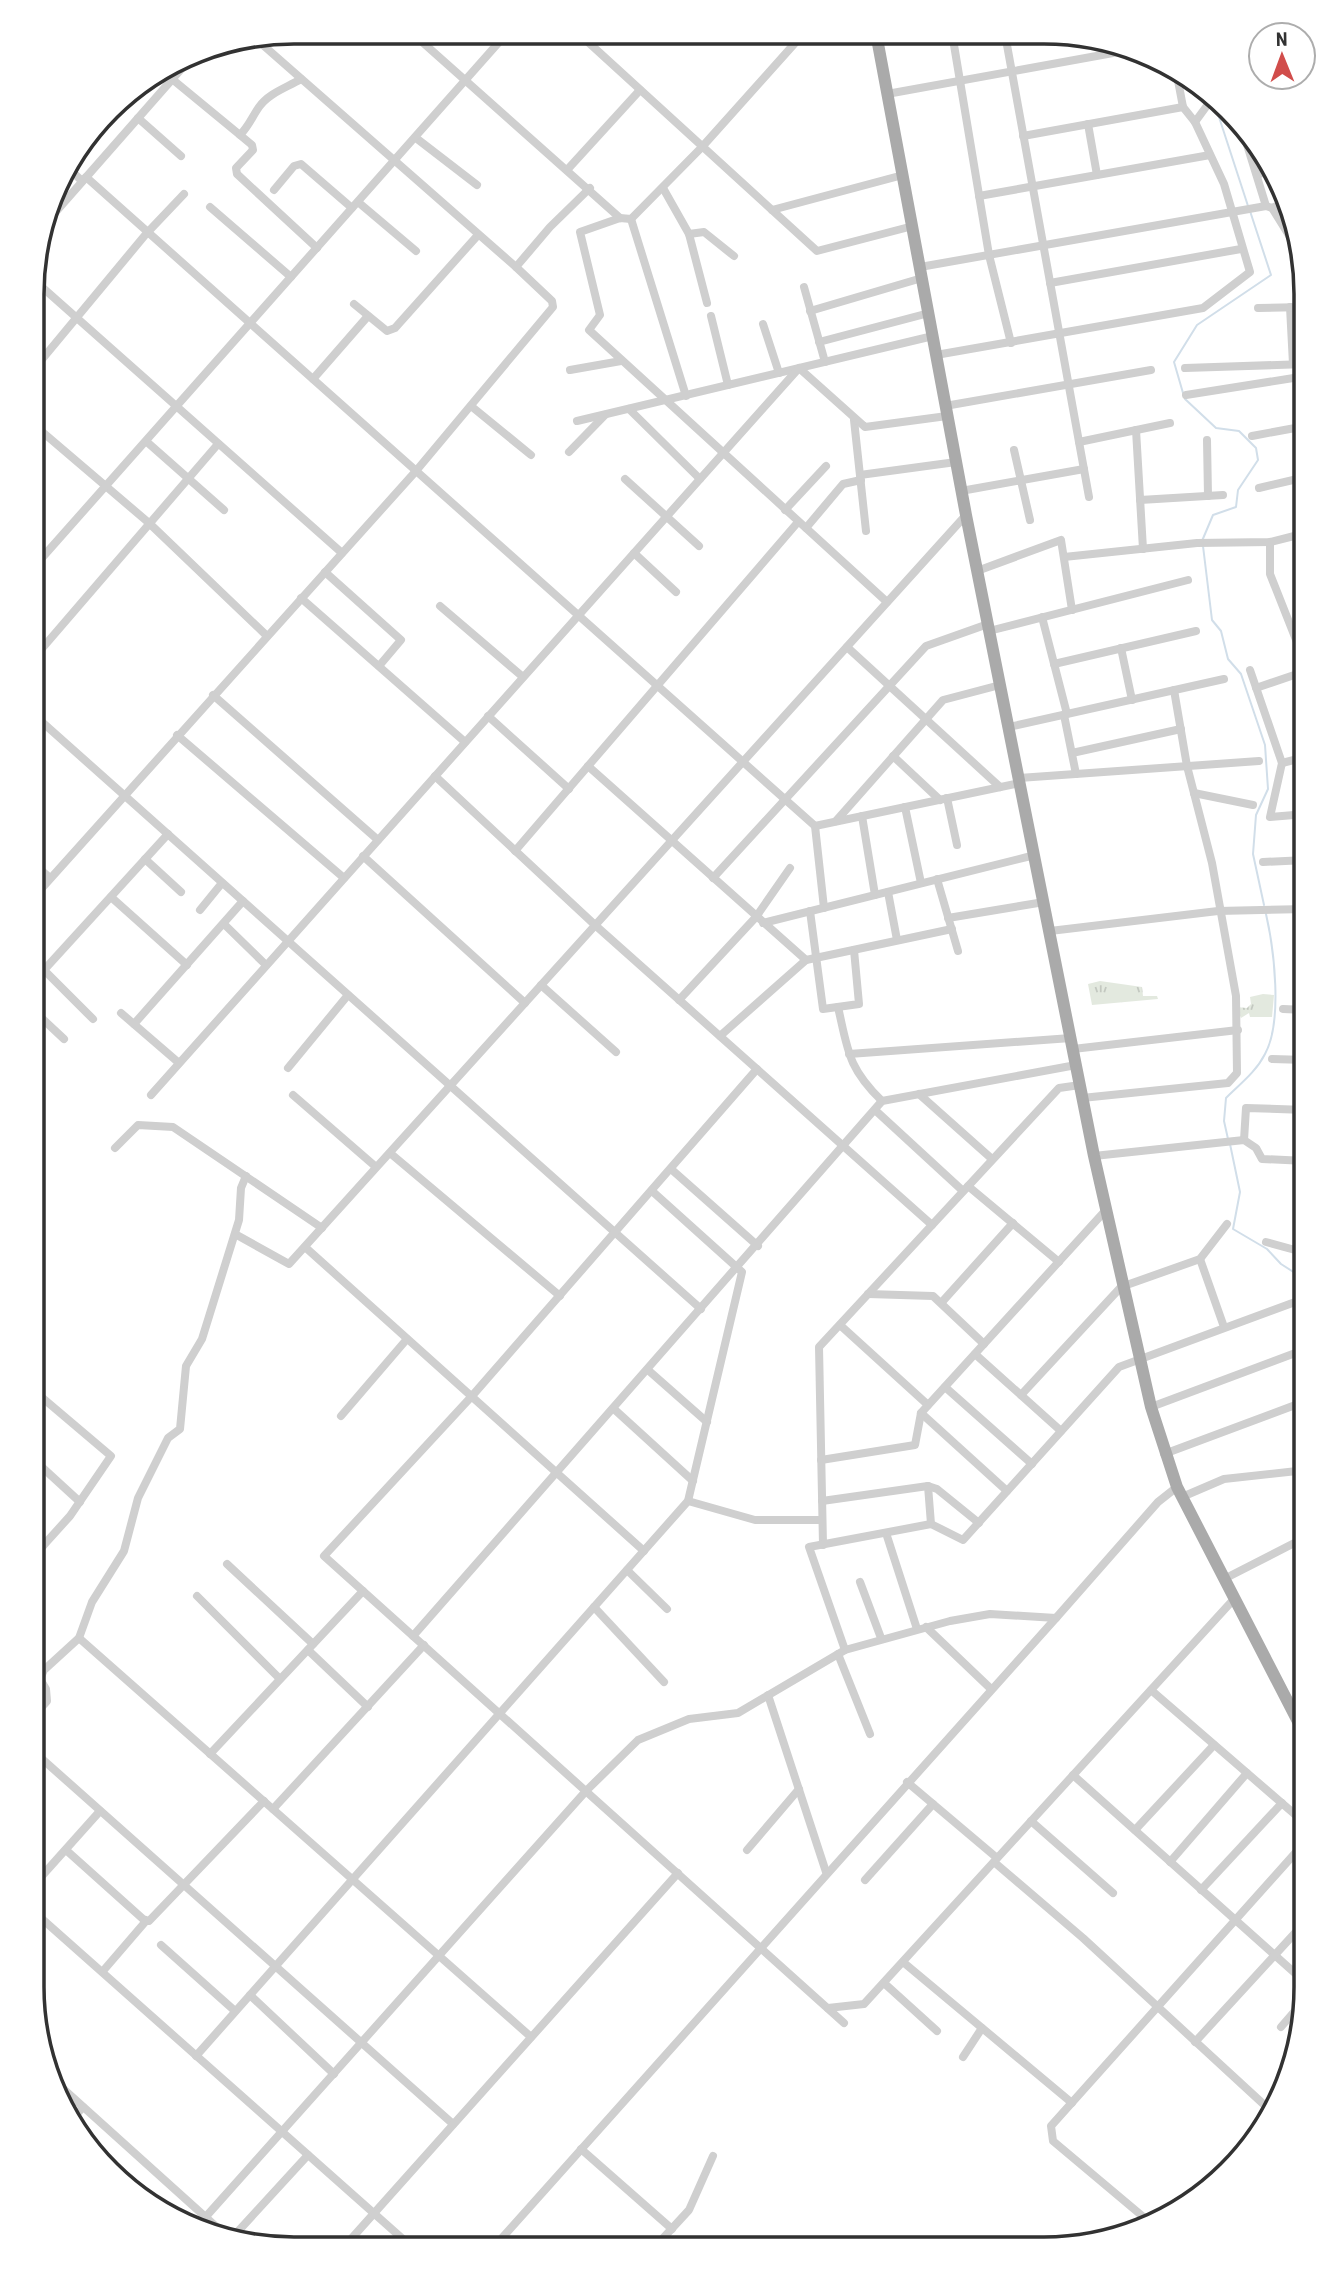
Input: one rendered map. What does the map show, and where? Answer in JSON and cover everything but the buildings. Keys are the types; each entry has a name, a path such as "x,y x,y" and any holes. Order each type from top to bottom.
{"main road":[{"path":"878,44 961,491 1081,1092 1121,1287 1151,1408 1164,1454 1180,1492 1294,1714"}],"street":[{"path":"425,44 590,188 620,218"},
{"path":"44,556 498,44"},
{"path":"590,44 817,251 913,226"},
{"path":"794,44 663,188 631,219 620,218 579,235 600,315 589,330 887,602"},
{"path":"955,44 989,255 1011,343"},
{"path":"1007,44 1089,497"},
{"path":"44,885 416,471 553,307 552,301 516,267 264,46"},
{"path":"887,93 1112,53"},
{"path":"59,208 178,73"},
{"path":"172,79 252,145 253,150 236,168 237,174 317,248"},
{"path":"240,135 252,123 259,107 275,92 301,79"},
{"path":"936,355 1203,308 1250,272 1241,249 1234,211 1224,184 1195,122 1183,107 1179,83"},
{"path":"567,170 640,90"},
{"path":"1195,122 1208,105"},
{"path":"1023,136 1183,107"},
{"path":"138,118 181,156"},
{"path":"1088,124 1097,175"},
{"path":"416,138 477,185"},
{"path":"1248,150 1269,207 1287,233"},
{"path":"979,196 1210,155"},
{"path":"274,190 294,166 301,164 416,251"},
{"path":"75,173 250,323 814,826 824,908"},
{"path":"1256,175 1263,173"},
{"path":"772,210 903,176"},
{"path":"516,267 550,227 590,188"},
{"path":"663,188 689,234 707,303"},
{"path":"44,357 146,234 184,194"},
{"path":"810,311 921,273 989,255 1278,204"},
{"path":"210,207 291,278"},
{"path":"631,219 685,396"},
{"path":"689,234 704,232 734,256"},
{"path":"354,304 387,331 395,328 478,236"},
{"path":"1050,283 1241,249"},
{"path":"804,287 825,362"},
{"path":"44,288 342,553"},
{"path":"1185,368 1293,364 1290,307"},
{"path":"1258,309 1294,307"},
{"path":"819,342 929,313"},
{"path":"313,379 368,316"},
{"path":"711,316 728,385"},
{"path":"763,324 779,373"},
{"path":"577,421 933,336"},
{"path":"570,370 621,361"},
{"path":"799,368 854,420 865,427 1068,384 1151,370"},
{"path":"151,1095 799,368"},
{"path":"1186,395 1294,378"},
{"path":"471,406 531,456"},
{"path":"629,409 699,479"},
{"path":"569,452 605,415"},
{"path":"854,420 866,531"},
{"path":"1079,442 1170,423"},
{"path":"1252,436 1294,428"},
{"path":"1136,430 1143,549"},
{"path":"44,434 149,523 267,636"},
{"path":"1207,440 1208,496"},
{"path":"147,442 224,510"},
{"path":"44,646 218,444"},
{"path":"1014,450 1030,520"},
{"path":"806,528 843,484 860,478 956,462"},
{"path":"785,510 826,466"},
{"path":"961,491 1084,470"},
{"path":"625,479 699,546"},
{"path":"1259,488 1294,480"},
{"path":"1140,500 1223,495"},
{"path":"235,1234 289,1264 966,515"},
{"path":"515,851 798,522"},
{"path":"1064,557 1197,543 1270,542 1294,536"},
{"path":"977,571 1061,540 1072,610"},
{"path":"1270,542 1270,574 1294,634"},
{"path":"634,553 677,592"},
{"path":"325,572 401,640 379,666"},
{"path":"713,878 926,646 989,627 1072,610 1188,580"},
{"path":"301,598 466,742"},
{"path":"440,606 523,677"},
{"path":"1042,617 1066,714 1076,774"},
{"path":"1054,664 1196,631"},
{"path":"847,647 1000,787"},
{"path":"1121,648 1132,699"},
{"path":"1250,670 1282,763 1270,817 1294,815"},
{"path":"1256,688 1294,675"},
{"path":"1009,727 1224,679"},
{"path":"836,821 943,700 1000,685"},
{"path":"823,1545 819,1347 1059,1088 1081,1092 1228,1083 1237,1073 1236,996 1218,911 1212,863 1186,766 1174,690"},
{"path":"213,695 378,840"},
{"path":"488,716 569,789"},
{"path":"44,724 701,1309"},
{"path":"1072,753 1181,729"},
{"path":"177,735 344,878"},
{"path":"893,756 944,799 957,845"},
{"path":"1282,763 1294,760"},
{"path":"814,826 1000,787 1019,780 1259,761"},
{"path":"588,766 806,960"},
{"path":"435,776 595,926 932,1225"},
{"path":"1194,793 1253,805"},
{"path":"905,807 921,883"},
{"path":"862,816 875,895"},
{"path":"93,1019 44,970 168,834"},
{"path":"760,920 824,908 1035,855"},
{"path":"363,856 525,1003"},
{"path":"145,859 181,892"},
{"path":"1263,862 1294,861"},
{"path":"679,1000 760,920 790,868"},
{"path":"44,873 50,878"},
{"path":"937,879 958,951"},
{"path":"200,910 222,883"},
{"path":"888,892 898,940"},
{"path":"111,897 187,965"},
{"path":"134,1024 225,925 243,901"},
{"path":"948,918 1044,902"},
{"path":"1050,931 1218,911 1294,910"},
{"path":"810,911 823,1009 859,1004 854,950"},
{"path":"225,925 266,965"},
{"path":"720,1036 806,960 951,929"},
{"path":"541,985 616,1052"},
{"path":"288,1068 348,995"},
{"path":"838,1007 849,1054 860,1079 882,1101"},
{"path":"1283,1009 1294,1009"},
{"path":"121,1013 179,1063"},
{"path":"44,1020 64,1039"},
{"path":"849,1054 1072,1044 1238,1030"},
{"path":"1272,1059 1294,1060"},
{"path":"413,1636 738,1269 882,1101 1076,1065"},
{"path":"757,1069 472,1396 324,1556 844,2023"},
{"path":"919,1094 992,1159"},
{"path":"293,1095 376,1167"},
{"path":"1244,1140 1246,1108 1294,1110"},
{"path":"875,1110 965,1189 1013,1223 1059,1262"},
{"path":"115,1148 138,1125 173,1127 322,1228"},
{"path":"1094,1156 1244,1140 1256,1148 1262,1159 1294,1160"},
{"path":"390,1153 560,1296"},
{"path":"671,1169 758,1246"},
{"path":"44,1670 79,1638 92,1602 124,1551 138,1498 167,1438 180,1429 186,1366 202,1339 235,1234 246,1176"},
{"path":"196,2056 688,1501 741,1272 652,1191"},
{"path":"821,1460 915,1446 921,1413 1105,1211"},
{"path":"942,1302 1013,1223"},
{"path":"1021,1395 1121,1287 1200,1259 1227,1224"},
{"path":"1266,1242 1294,1250"},
{"path":"305,1247 644,1551"},
{"path":"1200,1259 1224,1327"},
{"path":"869,1294 924,1294 942,1302 984,1344"},
{"path":"870,1734 809,1548 931,1524 963,1540 1119,1367 1294,1302"},
{"path":"840,1325 928,1405"},
{"path":"341,1416 407,1339"},
{"path":"975,1354 1062,1431"},
{"path":"1151,1408 1294,1354"},
{"path":"648,1370 707,1422"},
{"path":"945,1387 1032,1464"},
{"path":"44,1399 111,1456 80,1502 44,1545"},
{"path":"1164,1454 1294,1405"},
{"path":"614,1409 693,1481"},
{"path":"921,1413 1007,1491"},
{"path":"44,1469 80,1502"},
{"path":"504,2237 1158,1502 1180,1492 1224,1479 1294,1471"},
{"path":"822,1501 928,1486 937,1489 979,1523"},
{"path":"928,1486 931,1524"},
{"path":"688,1501 755,1520 822,1520"},
{"path":"886,1533 922,1628 990,1688"},
{"path":"1224,1579 1294,1543"},
{"path":"227,1564 368,1707"},
{"path":"627,1570 667,1609"},
{"path":"860,1581 881,1638"},
{"path":"209,1754 363,1591"},
{"path":"197,1596 279,1679"},
{"path":"828,2008 864,2004 1234,1599"},
{"path":"594,1607 664,1682"},
{"path":"203,2220 586,1791 638,1740 689,1719 738,1713 841,1652 881,1638 990,1615 1056,1618"},
{"path":"79,1638 531,2037"},
{"path":"273,1809 424,1645"},
{"path":"44,1687 47,1701 44,1704"},
{"path":"1151,1690 1294,1814"},
{"path":"768,1695 826,1872"},
{"path":"1135,1830 1214,1745"},
{"path":"44,1761 453,2124"},
{"path":"1170,1861 1247,1773"},
{"path":"1073,1775 1294,1972"},
{"path":"907,1782 1083,1938 1264,2105"},
{"path":"747,1850 799,1789"},
{"path":"103,1971 146,1921 154,1919 264,1801"},
{"path":"1201,1890 1282,1803"},
{"path":"865,1880 933,1804"},
{"path":"44,1874 100,1811"},
{"path":"1031,1821 1113,1893"},
{"path":"66,1850 146,1921"},
{"path":"1143,2217 1053,2141 1051,2126 1294,1855"},
{"path":"352,2237 678,1873"},
{"path":"44,1920 401,2237"},
{"path":"1195,2042 1294,1935"},
{"path":"161,1945 235,2011"},
{"path":"903,1962 1072,2103"},
{"path":"884,1983 937,2031"},
{"path":"250,1995 334,2074"},
{"path":"1281,2027 1293,2013"},
{"path":"963,2057 982,2028"},
{"path":"67,2092 214,2224"},
{"path":"78,2113 83,2106"},
{"path":"581,2149 672,2229"},
{"path":"239,2231 308,2155"},
{"path":"664,2237 689,2210 713,2156"}],"green space":[{"path":"1100,981 1142,987 1143,996 1157,996 1158,999 1092,1005 1088,984"},
{"path":"1274,995 1272,1017 1250,1017 1249,1013 1241,1018 1236,1007 1247,1008 1251,1004 1250,997"}],"waterway":[{"path":"1218,114 1248,206"},
{"path":"1183,393 1174,362 1197,325 1271,275 1250,211"},
{"path":"1185,399 1216,428 1239,431 1256,448 1258,460 1238,490 1236,507 1213,515 1202,541"},
{"path":"1203,546 1212,620 1221,631 1228,659 1241,674 1265,745 1268,789 1256,815 1253,854 1264,905"},
{"path":"1228,1139 1224,1121 1226,1098 1247,1078 1265,1054 1274,1023 1274,965 1266,914"},
{"path":"1230,1144 1240,1192 1233,1229 1267,1249 1281,1264 1294,1272"}]}
